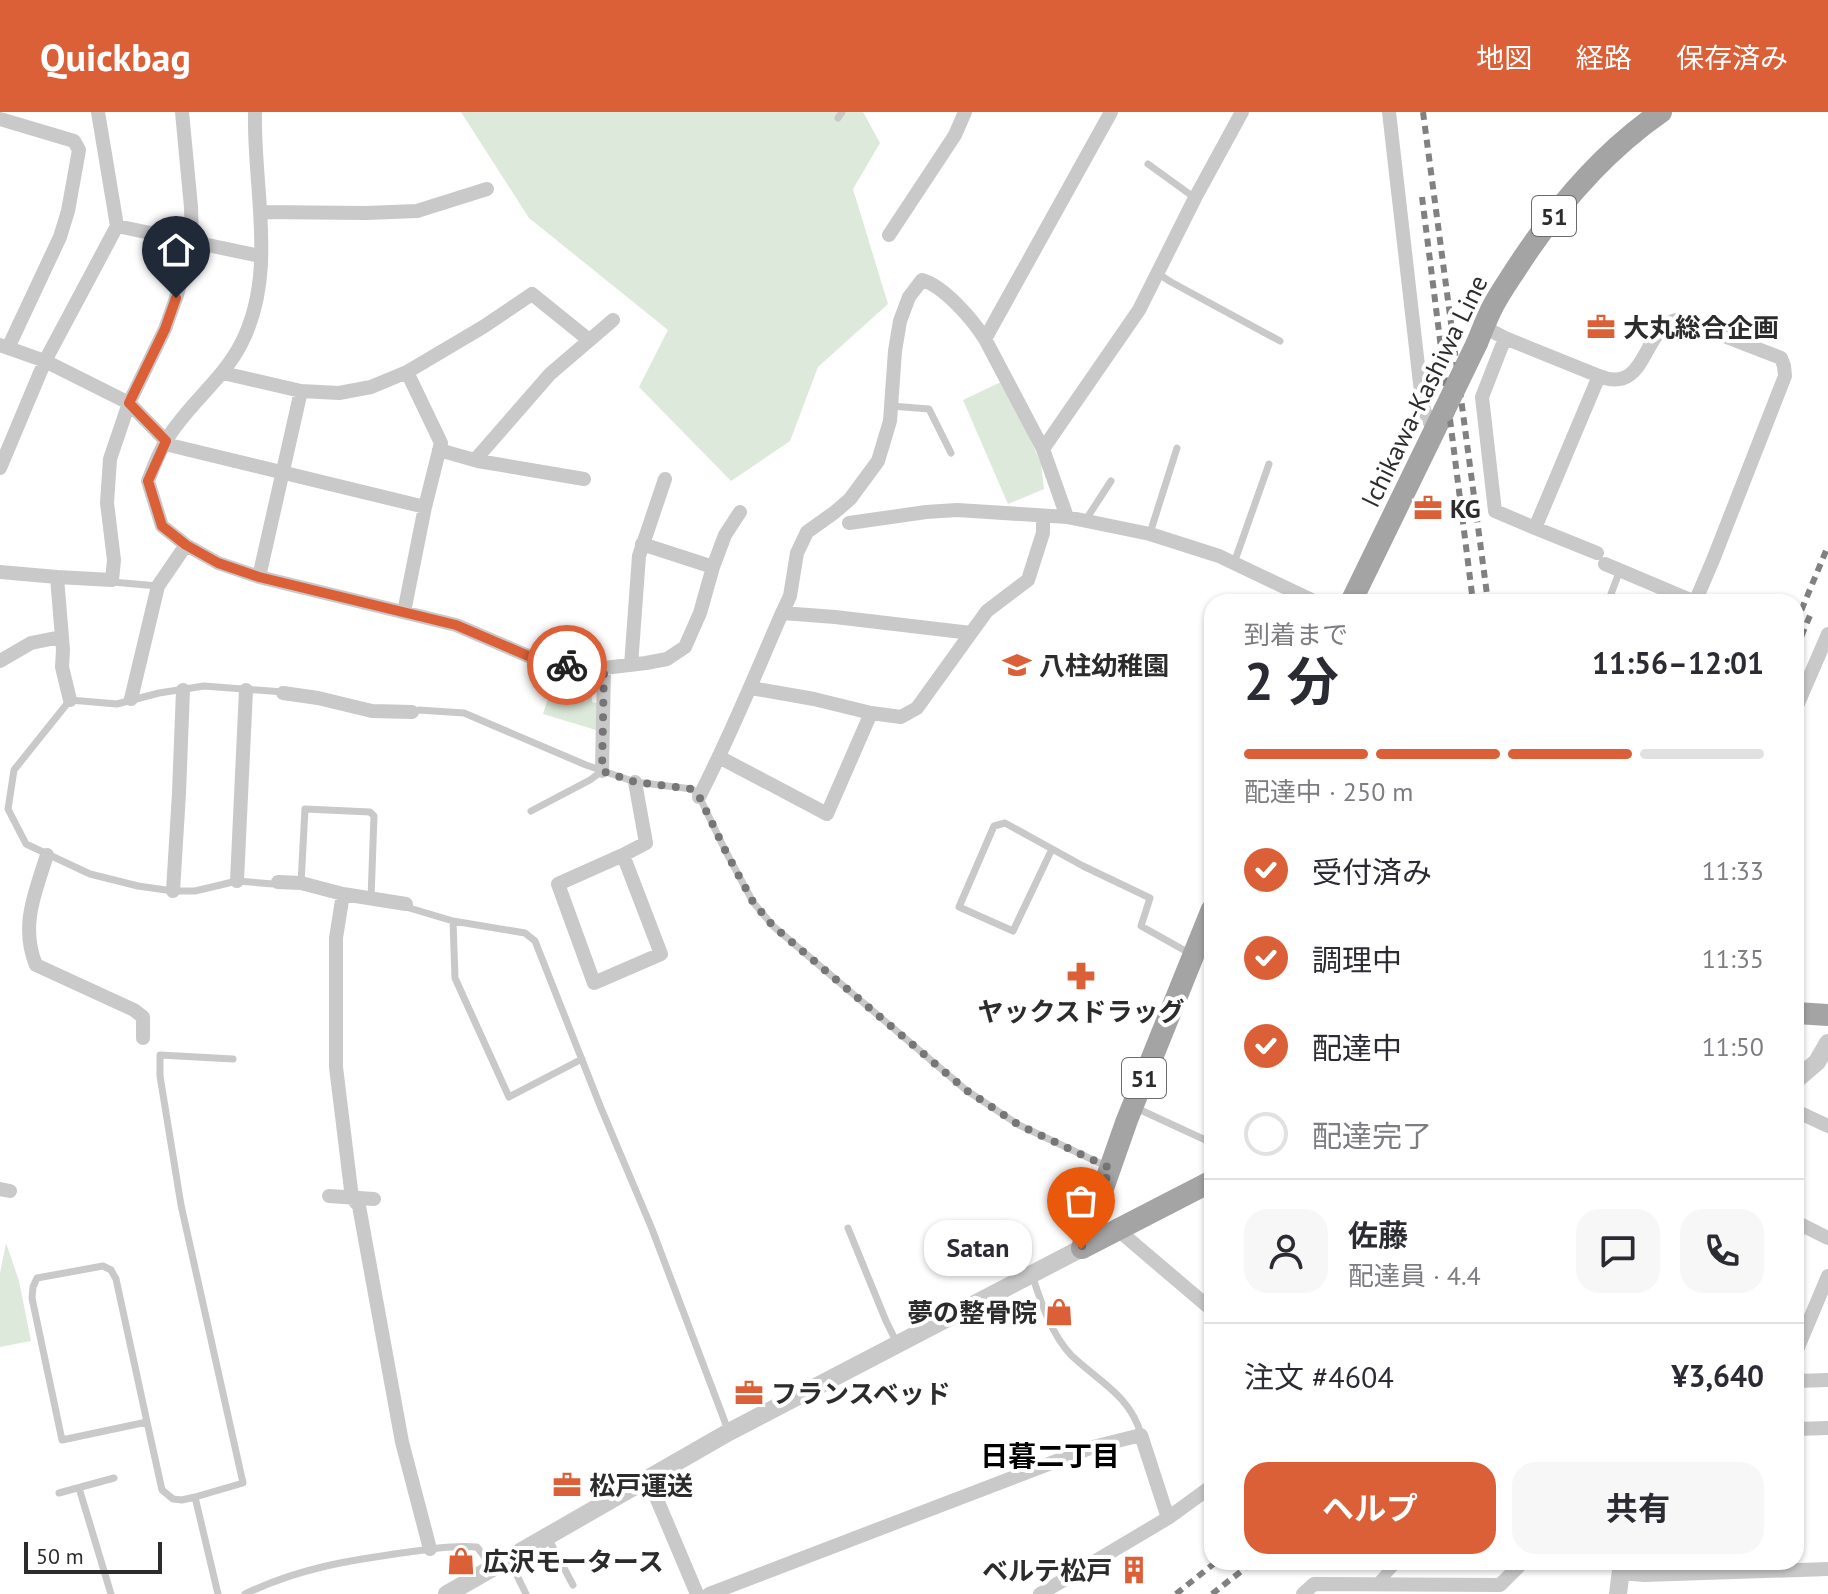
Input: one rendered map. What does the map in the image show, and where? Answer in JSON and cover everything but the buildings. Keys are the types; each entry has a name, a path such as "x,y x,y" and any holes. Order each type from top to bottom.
{"main road":[{"name":"Ichikawa-Kashiwa Line","path":"1355,594 1493,306 1537,238 1578,185 1602,159 1657,113"},
{"name":"51","path":"1082,1248 1132,1107 1204,929"},
{"path":"1804,1014 1828,1015"},
{"path":"1082,1248 1204,1181"}],"street":[{"path":"0,468 45,361 117,226 98,112"},
{"path":"0,572 112,580 114,560 107,503 110,459 129,403 165,329 192,243 182,112"},
{"path":"255,112 260,256 252,320 223,373 165,442 148,481 162,526 186,545 218,563 259,577 456,625 540,661 604,668 667,659 685,647 700,613 725,535 740,512"},
{"path":"889,235 955,135 965,112"},
{"path":"985,339 1111,112"},
{"path":"1043,449 1139,310 1242,112"},
{"path":"1389,112 1421,392 1424,410 1439,421"},
{"path":"0,119 74,141 101,133"},
{"path":"74,141 79,150 60,237 4,346 45,361 129,403 165,442 425,507"},
{"path":"260,212 417,211 487,189"},
{"path":"117,226 260,256"},
{"path":"699,797 751,688 790,596 797,553 807,532 850,499 878,461 890,421 900,321 909,297 922,280 946,294 985,339 1043,449 1067,517"},
{"path":"223,373 301,391 339,393 371,387 407,372 532,294 589,340"},
{"path":"1480,335 1505,338 1617,381 1632,374 1665,324 1680,319 1781,358 1785,376 1698,594"},
{"path":"475,460 550,374 613,320"},
{"path":"1505,338 1482,397 1495,511 1676,594"},
{"path":"404,612 441,443 407,372"},
{"path":"1535,528 1599,376"},
{"path":"259,577 301,391"},
{"path":"439,450 475,460 584,479"},
{"path":"631,665 639,556 665,479"},
{"path":"849,523 957,510 1067,517 1150,534 1234,563 1299,594"},
{"path":"751,688 901,717 917,708 987,611 1028,580 1043,533 1043,516"},
{"path":"642,544 713,567"},
{"path":"131,699 158,586 186,545"},
{"path":"57,577 62,667 70,700"},
{"path":"782,613 971,633"},
{"path":"1804,690 1828,634"},
{"path":"0,661 31,643 61,637"},
{"path":"602,771 604,668"},
{"path":"173,891 183,690"},
{"path":"237,881 246,690"},
{"path":"283,693 372,711 412,712"},
{"path":"719,757 827,814 871,713"},
{"path":"623,855 661,954 594,983 558,884 646,843 635,782"},
{"path":"47,855 29,911 32,955 36,965 134,1010 143,1017 143,1038"},
{"path":"278,882 301,883 343,894 406,904"},
{"path":"343,894 336,938 336,1067 352,1198 359,1206 402,1442 430,1549"},
{"path":"1804,1073 1817,1062 1828,1043"},
{"path":"1804,1115 1828,1126"},
{"path":"329,1196 374,1199"},
{"path":"1804,1226 1828,1238"},
{"path":"1118,1230 1204,1303"},
{"path":"459,1591 501,1563 729,1432 1082,1248"},
{"path":"1804,1333 1828,1276"},
{"path":"1804,1381 1828,1380"},
{"path":"1804,1429 1828,1428"},
{"path":"709,1594 1093,1447 1141,1435 1168,1518"},
{"path":"646,1479 697,1594"},
{"path":"1040,1594 1168,1518 1204,1492"},
{"path":"1804,1570 1828,1569"},
{"path":"1377,1584 1390,1570"},
{"path":"1303,1594 1314,1584 1500,1585 1514,1570"},
{"path":"1618,1594 1621,1570"},
{"path":"1628,1570 1644,1575 1797,1570"}],"lane":[{"path":"1148,164 1195,198"},
{"path":"1157,273 1280,341"},
{"path":"891,406 929,409 951,453"},
{"path":"1150,534 1177,448"},
{"path":"1234,563 1269,464"},
{"path":"1085,521 1111,481"},
{"path":"1611,594 1620,570"},
{"path":"112,580 158,586"},
{"path":"278,882 237,881 195,891 173,891 90,874 26,844 8,809 14,770 70,700 117,704 204,686 283,693"},
{"path":"412,712 464,713 602,771 635,782 692,789 753,902 773,926 966,1090 1019,1125 1110,1168"},
{"path":"531,811 602,771"},
{"path":"0,794 10,795"},
{"path":"301,883 305,809 370,812 374,816 371,898"},
{"path":"1052,849 1013,931 959,907 994,826 1005,823 1150,898 1141,926 1194,955"},
{"path":"406,904 406,907 453,921 525,933 535,941 681,1302 710,1388 729,1432"},
{"path":"453,921 455,978 509,1097 582,1059"},
{"path":"147,1422 62,1440 32,1298 33,1287 37,1278 103,1266 111,1270 116,1279 162,1490 173,1499 182,1500 243,1483 181,1205 160,1076 160,1055 233,1059"},
{"path":"1132,1107 1204,1139"},
{"path":"848,1228 898,1345"},
{"path":"1032,1275 1050,1324 1069,1353 1123,1399 1137,1419 1141,1435"},
{"path":"59,1493 114,1478"},
{"path":"79,1488 111,1594"},
{"path":"195,1497 218,1594"},
{"path":"547,1536 573,1585"},
{"path":"245,1594 294,1573 358,1559 464,1546 477,1547 501,1563 526,1594"}],"green space":[{"path":"461,112 863,112 880,143 853,189 888,304 818,367 790,441 731,481 639,387 668,330 529,218"},
{"path":"1003,381 1041,463 1044,489 1008,504 963,400"},
{"path":"549,695 575,701 578,696 592,695 592,702 597,703 596,730 543,714"},
{"path":"6,1243 19,1281 31,1341 0,1347 0,1273"}],"railway":[{"path":"1423,112 1487,594"},
{"path":"1422,197 1472,594"},
{"path":"1804,604 1828,546"},
{"path":"1804,630 1811,613"},
{"path":"1176,1594 1206,1570"},
{"path":"1212,1594 1243,1570"}],"way so far":[{"path":"567,665 604,668 602,771 635,782 692,789 698,794 753,902 773,926 966,1090 1019,1125 1110,1168 1081,1249"}],"place":[{"name":"大丸総合企画","path":"1601,327"},
{"name":"KG","path":"1428,508"},
{"name":"八柱幼稚園","path":"1017,665"},
{"name":"ヤックスドラッグ","path":"1081,976"},
{"name":"Satan","path":"1081,1249"},
{"name":"夢の整骨院","path":"1059,1312"},
{"name":"フランスベッド","path":"749,1393"},
{"name":"松戸運送","path":"567,1485"},
{"name":"広沢モータース","path":"461,1561"},
{"name":"ベルテ松戸","path":"1134,1570"}],"district":[{"name":"日暮二丁目","path":"1050,1455"}],"route":[{"path":"176,298 165,329 129,403 166,441 148,481 162,526 186,545 218,563 259,577 456,625 540,661 567,665"}]}
